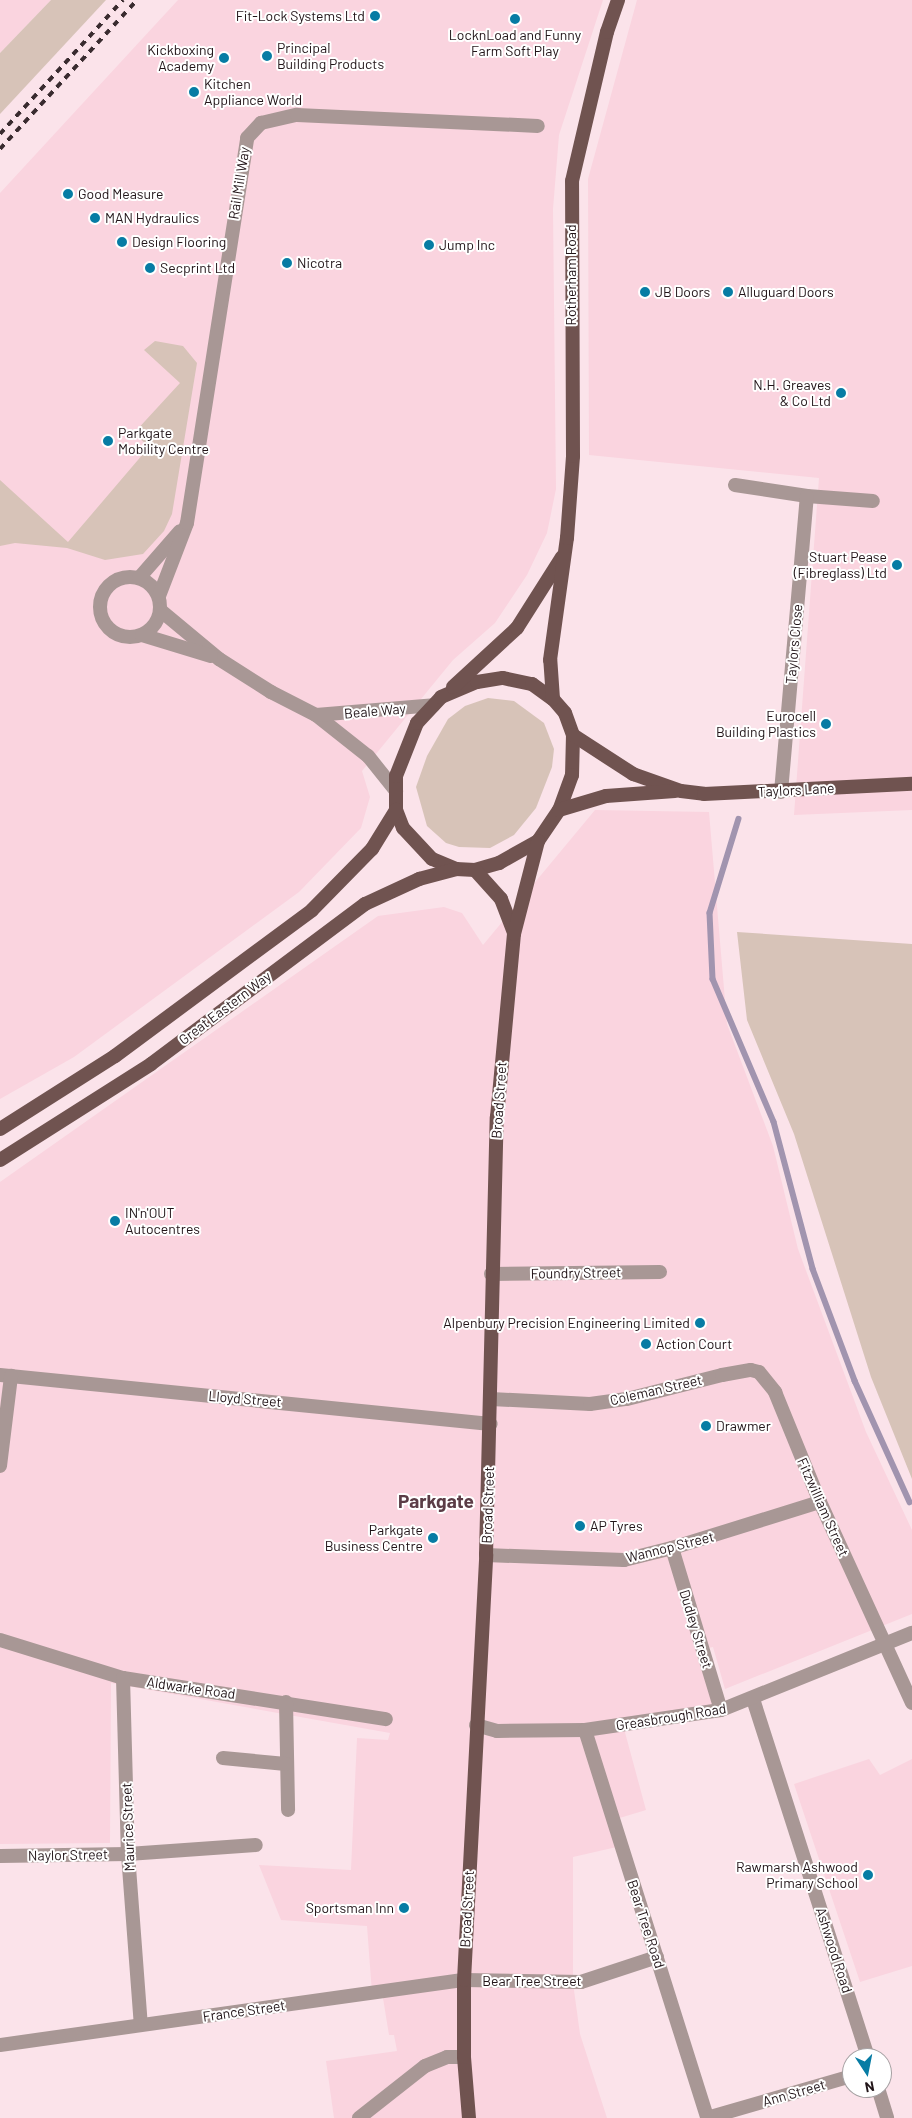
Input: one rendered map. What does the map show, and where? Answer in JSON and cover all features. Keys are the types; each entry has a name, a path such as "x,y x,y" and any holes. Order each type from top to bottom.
{"main road":[{"name":"Rotherham Road","path":"554,699 550,660 564,554 573,456 572,181 607,32 618,0"},
{"name":"Rotherham Road","path":"396,810 396,791 402,756 417,723 517,628 564,554"},
{"path":"396,810 403,828 415,844 432,859 456,869 475,870 518,855 538,841 559,810 572,775 573,735 565,713 554,699 532,684 503,678 477,682 447,693"},
{"name":"Taylors Lane","path":"573,735 633,774 681,790 704,794 782,792 912,784"},
{"name":"Taylors Lane","path":"559,810 606,796 681,790"},
{"name":"Great Eastern Way","path":"0,1129 115,1056 312,910 372,849 396,810"},
{"name":"Broad Street","path":"469,2118 464,2057 464,1980 491,1424 496,1118 514,934 538,841"},
{"name":"Great Eastern Way","path":"0,1160 151,1064 365,904 420,879 456,869"},
{"name":"Broad Street","path":"475,870 502,900 514,934"}],"street":[{"name":"Rail Mill Way","path":"160,603 187,523 247,138 261,123 297,115 538,126"},
{"path":"735,485 807,496 873,501"},
{"name":"Taylors Close","path":"782,792 807,496"},
{"path":"140,578 187,523"},
{"name":"Beale Way","path":"219,659 142,635 125,637 116,633 108,627 100,610 103,595 113,583 129,577 140,578 154,588 160,603 219,659 271,692 316,715 368,756 396,791"},
{"path":"142,635 155,625 160,603"},
{"name":"Beale Way","path":"316,715 434,705"},
{"name":"Foundry Street","path":"492,1274 660,1272"},
{"name":"Coleman Street","path":"491,1400 590,1404 627,1400 722,1375 751,1370 759,1372"},
{"name":"Fitzwilliam Street","path":"759,1372 774,1392 820,1502 912,1703"},
{"path":"0,1466 5,1376"},
{"name":"Lloyd Street","path":"5,1376 491,1424"},
{"name":"Wannop Street","path":"486,1556 624,1560 672,1548 820,1502"},
{"name":"Dudley Street","path":"672,1548 721,1710"},
{"name":"Greasbrough Road","path":"476,1726 497,1731 585,1730 721,1710 754,1700 912,1633"},
{"name":"Aldwarke Road","path":"0,1640 123,1678 386,1719"},
{"name":"Maurice Street","path":"123,1678 128,1854 141,2025"},
{"name":"Ashwood Road","path":"754,1700 865,2048"},
{"path":"286,1702 288,1810"},
{"name":"Bear Tree Road","path":"585,1730 707,2118"},
{"path":"223,1758 286,1764"},
{"name":"Naylor Street","path":"0,1856 128,1854 256,1844"},
{"name":"Bear Tree Street","path":"464,1980 573,1983 604,1977 657,1957"},
{"name":"France Street","path":"0,2045 464,1980"},
{"path":"359,2118 425,2066 447,2057 464,2057"},
{"name":"Ann Street","path":"707,2118 842,2079"},
{"path":"881,2098 888,2118"}],"shaded area":[{"path":"0,0 51,0 0,53"},
{"path":"51,0 106,0 0,114 0,53"},
{"path":"178,0 603,0 559,135 553,209 556,489 547,533 527,575 495,623 453,660 362,771 370,797 361,828 299,892 74,1057 0,1099 0,193"},
{"path":"637,0 912,0 912,810 794,815 819,478 589,455 588,179"},
{"path":"155,341 183,346 197,363 172,514 164,531 143,554 105,560 67,548 15,543 0,546 0,480 68,542 149,447 134,433 180,383 144,350"},
{"path":"488,698 514,701 544,723 554,749 552,767 536,808 514,835 490,848 459,847 446,843 427,826 416,787 427,756 448,719 465,706"},
{"path":"595,810 709,812 727,1024 773,1146 798,1249 866,1432 912,1530 912,1614 725,1689 713,1647 702,1649 721,1710 623,1725 646,1810 613,1820 621,1846 573,1857 573,1983 580,2034 607,2118 334,2118 326,2061 397,2051 394,2035 389,2035 382,1992 372,1993 367,1926 281,1920 259,1865 351,1870 357,1738 388,1740 390,1733 111,1683 110,1843 0,1844 0,1182 378,916 444,907 462,913 483,945"},
{"path":"737,932 912,944 912,1479 871,1377 794,1134 747,1020"},
{"name":"Rawmarsh Ashwood Primary School","path":"869,1759 880,1775 912,1759 912,1966 860,1982 794,1784"}],"waterway":[{"path":"739,819 710,913 713,979 774,1122 813,1269 855,1381 910,1502"}],"railway":[{"path":"0,134 123,0"},
{"path":"0,149 137,0"}],"place":[{"name":"Fit-Lock Systems Ltd","path":"375,16"},
{"name":"LocknLoad and Funny Farm Soft Play","path":"515,19"},
{"name":"Principal Building Products","path":"267,56"},
{"name":"Kickboxing Academy","path":"224,58"},
{"name":"Kitchen Appliance World","path":"194,92"},
{"name":"Good Measure","path":"68,194"},
{"name":"MAN Hydraulics","path":"95,218"},
{"name":"Design Flooring","path":"122,242"},
{"name":"Jump Inc","path":"429,245"},
{"name":"Nicotra","path":"287,263"},
{"name":"Secprint Ltd","path":"150,268"},
{"name":"JB Doors","path":"645,292"},
{"name":"Alluguard Doors","path":"728,292"},
{"name":"N.H. Greaves & Co Ltd","path":"841,393"},
{"name":"Parkgate Mobility Centre","path":"108,441"},
{"name":"Stuart Pease (Fibreglass) Ltd","path":"897,565"},
{"name":"Eurocell Building Plastics","path":"826,724"},
{"name":"IN'n'OUT Autocentres","path":"115,1221"},
{"name":"Alpenbury Precision Engineering Limited","path":"700,1323"},
{"name":"Action Court","path":"646,1344"},
{"name":"Drawmer","path":"706,1426"},
{"name":"AP Tyres","path":"580,1526"},
{"name":"Parkgate Business Centre","path":"433,1538"},
{"name":"Rawmarsh Ashwood Primary School","path":"868,1875"},
{"name":"Sportsman Inn","path":"404,1908"}],"district":[{"name":"Parkgate","path":"436,1501"}]}
